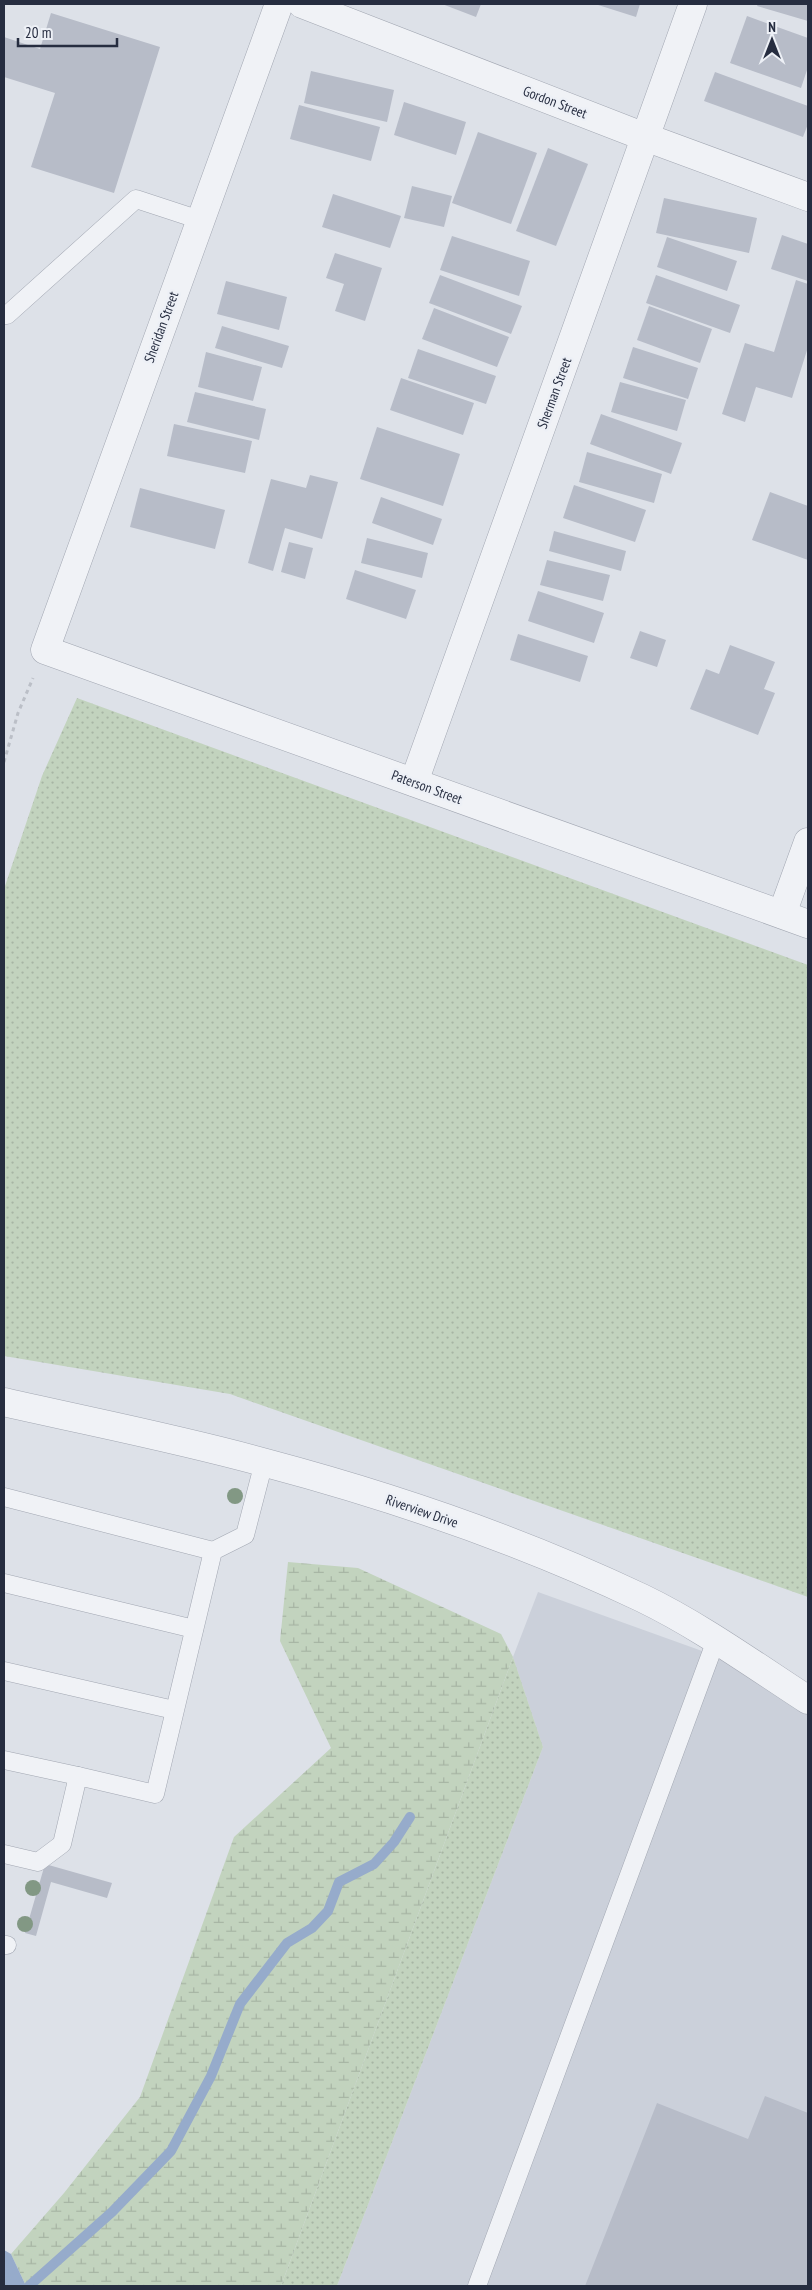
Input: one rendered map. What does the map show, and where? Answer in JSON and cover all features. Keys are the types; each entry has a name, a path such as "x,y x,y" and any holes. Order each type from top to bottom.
{"street":[{"name":"Sheridan Street","path":"45,650 279,4"},
{"name":"Gordon Street","path":"302,4 645,137 808,197"},
{"name":"Sherman Street","path":"414,782 694,4"},
{"name":"Paterson Street","path":"45,650 808,924"},
{"path":"782,914 808,842"},
{"name":"Riverview Drive","path":"4,1402 264,1462 400,1504 549,1558 643,1598 716,1640 808,1700"}],"lane":[{"path":"4,314 7,315 136,199 200,220"},
{"path":"4,1497 213,1551 245,1535 264,1462"},
{"path":"4,1760 155,1794 213,1551"},
{"path":"4,1583 194,1629"},
{"path":"477,2286 716,1640"},
{"path":"4,1671 174,1710"},
{"path":"4,1854 38,1862 62,1844 78,1776"}],"path":[{"path":"4,762 18,713 45,650"}],"shaded area":[{"path":"538,1592 808,1689 808,2286 337,2286 543,1747 513,1657"}],"green space":[{"path":"77,698 808,965 808,1597 230,1394 4,1356 4,889 42,776"},
{"path":"288,1562 358,1568 501,1634 513,1657 281,2286 26,2286 11,2254 64,2193 140,2097 234,1837 331,1748 280,1641"},
{"path":"513,1657 543,1747 337,2286 281,2286"}],"water":[{"path":"4,2250 11,2254 26,2286 4,2286"}],"building":[{"path":"442,4 481,4 476,17"},
{"path":"595,4 640,4 636,17"},
{"path":"758,4 808,4 808,21 757,6"},
{"path":"51,13 160,47 114,193 31,167 55,93 4,77 4,37 40,49"},
{"path":"747,16 808,38 808,67 801,88 730,63"},
{"path":"311,71 394,90 387,122 304,103"},
{"path":"715,72 808,106 808,124 803,137 704,101"},
{"path":"404,102 466,122 456,155 394,135"},
{"path":"299,105 380,127 371,161 290,139"},
{"path":"478,132 537,153 511,224 452,203"},
{"path":"548,148 588,164 556,246 516,231"},
{"path":"412,186 452,196 444,227 404,218"},
{"path":"333,194 401,216 390,248 322,227"},
{"path":"664,198 757,218 749,253 656,233"},
{"path":"782,235 808,244 808,281 771,269"},
{"path":"452,236 530,261 519,296 440,270"},
{"path":"667,237 737,261 727,291 657,267"},
{"path":"335,253 382,268 365,321 335,311 344,284 326,278"},
{"path":"440,275 522,306 511,334 429,303"},
{"path":"656,275 740,305 730,333 646,303"},
{"path":"796,280 808,284 808,347 792,398 756,387 745,422 722,414 745,343 774,352"},
{"path":"226,281 287,297 279,330 217,314"},
{"path":"649,306 712,329 700,363 637,340"},
{"path":"434,308 509,337 497,367 422,339"},
{"path":"222,326 289,346 282,368 215,348"},
{"path":"633,347 698,368 688,399 623,378"},
{"path":"418,349 496,376 486,404 408,378"},
{"path":"206,352 262,367 253,401 198,387"},
{"path":"401,378 474,403 463,435 390,410"},
{"path":"620,382 686,400 677,431 611,412"},
{"path":"195,392 266,409 259,440 187,422"},
{"path":"601,414 682,443 671,474 590,444"},
{"path":"174,424 252,441 245,473 167,456"},
{"path":"377,427 460,454 443,506 360,479"},
{"path":"587,452 662,474 654,503 579,482"},
{"path":"310,475 338,482 322,539 285,528 273,571 248,563 271,479 306,488"},
{"path":"574,485 646,510 635,542 563,518"},
{"path":"140,488 225,510 215,549 130,527"},
{"path":"770,492 808,506 808,560 752,540"},
{"path":"381,497 442,519 433,545 372,523"},
{"path":"554,531 626,551 621,571 549,551"},
{"path":"367,538 428,553 422,578 361,563"},
{"path":"289,542 313,548 305,579 281,572"},
{"path":"547,560 610,575 603,601 540,585"},
{"path":"355,570 416,590 406,619 346,599"},
{"path":"538,591 604,613 594,643 528,621"},
{"path":"640,631 666,640 657,667 630,658"},
{"path":"518,634 588,656 580,682 510,660"},
{"path":"730,645 775,662 764,689 775,693 758,735 690,709 706,669 719,674"},
{"path":"45,1864 112,1883 107,1898 51,1882 36,1936 25,1933"},
{"path":"765,2096 808,2113 808,2286 585,2286 657,2103 748,2139"}],"waterway":[{"path":"29,2286 112,2212 171,2151 211,2076 240,2004 287,1943 312,1928 328,1911 339,1882 374,1864 394,1842 410,1817"}]}
